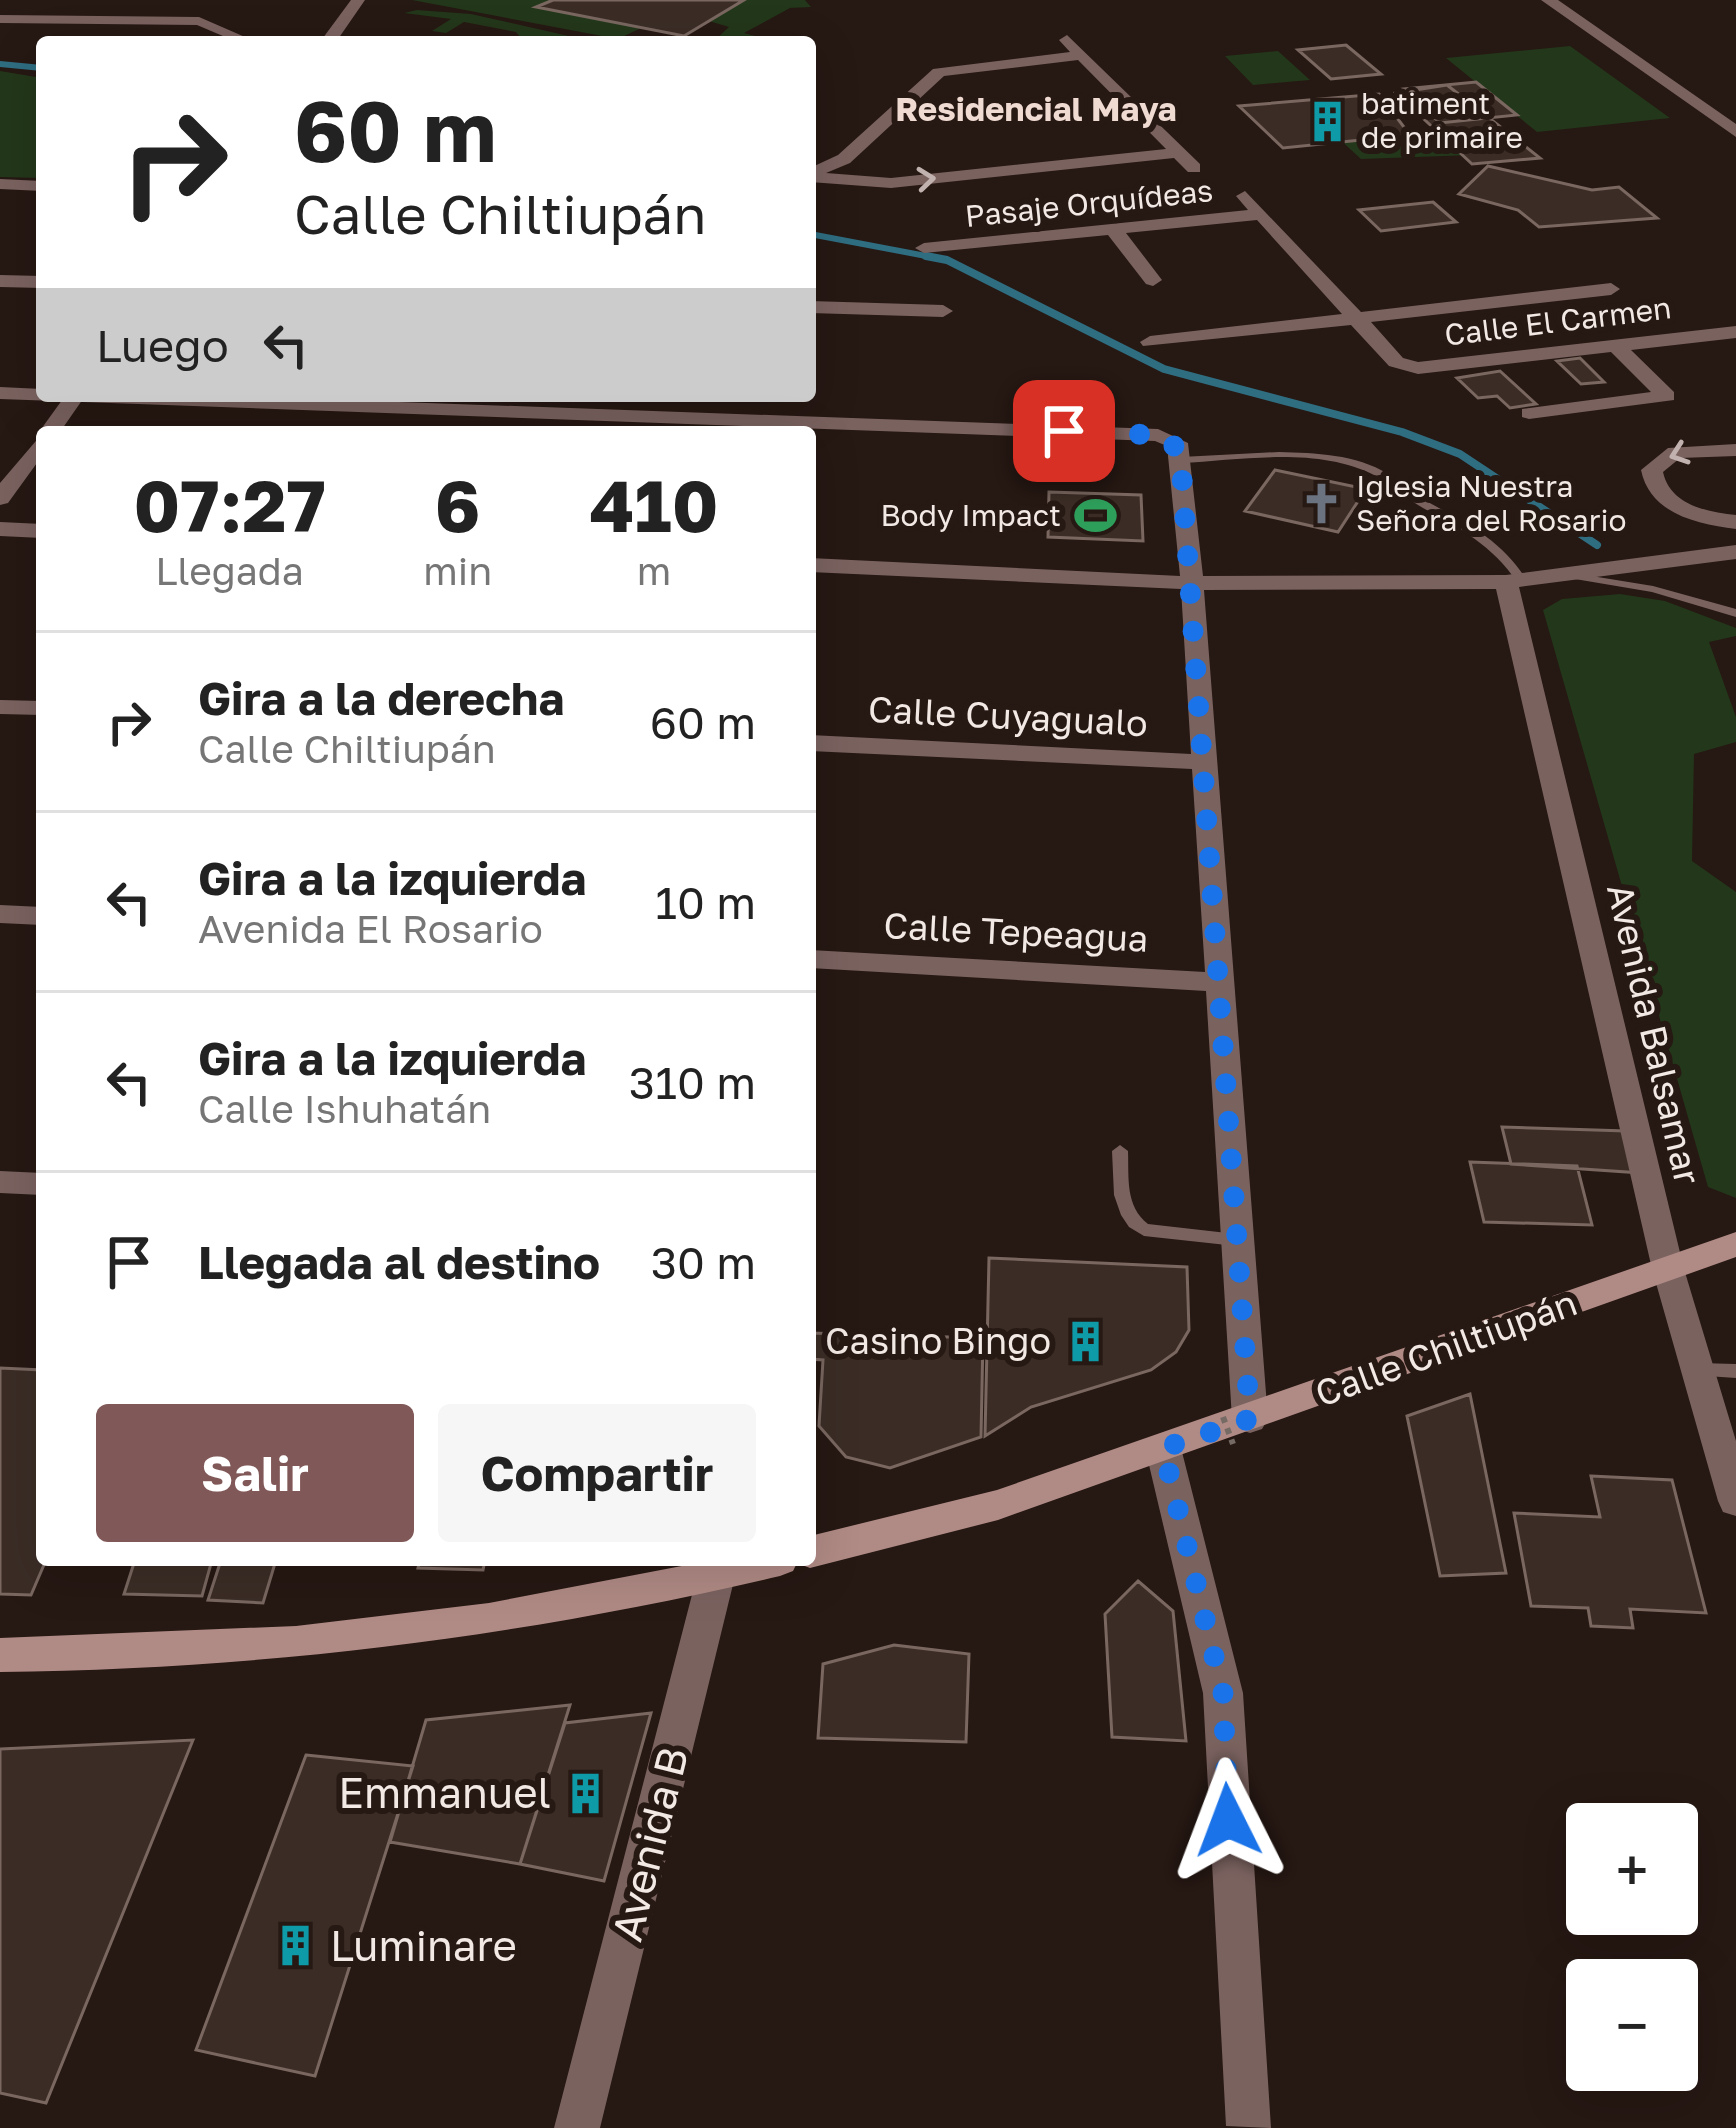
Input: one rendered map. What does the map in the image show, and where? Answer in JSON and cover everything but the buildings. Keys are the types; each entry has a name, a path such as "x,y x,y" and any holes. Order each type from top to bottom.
{"main road":[{"name":"Calle Chiltiupán","path":"816,1550 998,1505 1235,1427 1736,1244"},
{"path":"0,1654 271,1648 472,1626 719,1568"}],"street":[{"path":"332,36 358,0"},
{"path":"1548,0 1736,132"},
{"path":"0,19 199,21 235,36"},
{"path":"1065,38 1174,153 1194,168"},
{"path":"816,173 838,162 938,72 1081,55"},
{"path":"816,177 861,184 1174,153"},
{"path":"838,162 861,184"},
{"path":"0,184 36,186"},
{"name":"Calle El Carmen","path":"1245,196 1396,362 1418,368 1736,332"},
{"name":"Pasaje Orquídeas","path":"924,248 1260,214"},
{"path":"1114,229 1153,280"},
{"path":"0,281 36,283"},
{"path":"1150,342 1611,289"},
{"path":"816,307 943,311"},
{"path":"1708,335 1736,357"},
{"path":"1529,412 1667,396 1616,346"},
{"path":"0,393 36,395"},
{"path":"242,402 1158,435 1177,443 1192,583 1236,1240 1235,1427"},
{"path":"0,498 36,449"},
{"path":"1736,450 1675,452 1652,470 1660,494 1677,506 1736,522"},
{"path":"0,529 36,530"},
{"path":"816,566 1192,583 1514,581 1736,552"},
{"name":"Avenida Balsamar","path":"1514,581 1668,1269 1736,1501"},
{"path":"0,706 36,708"},
{"name":"Calle Cuyagualo","path":"816,743 1203,762"},
{"path":"0,914 36,916"},
{"name":"Calle Tepeagua","path":"816,959 1218,982"},
{"path":"0,1182 36,1184"},
{"path":"1163,1448 1223,1693 1249,2126"},
{"name":"Avenida B","path":"577,2128 719,1568"}],"lane":[{"path":"1181,460 1282,456 1337,460 1370,469 1481,534 1510,561 1514,581"},
{"path":"1573,576 1653,589 1736,613"},
{"path":"1120,1151 1124,1212 1132,1223 1144,1229 1236,1240"},
{"path":"1698,1370 1736,1372"}],"green space":[{"path":"412,0 553,0 538,8 641,28 624,36 602,36"},
{"path":"744,0 805,0 811,7 790,8 744,33 755,36 719,36 729,27 709,21"},
{"path":"404,13 471,14 568,36 519,36 464,22 446,33 432,31 451,19"},
{"path":"1570,46 1670,118 1537,132 1446,58"},
{"path":"1278,51 1310,80 1253,85 1225,56"},
{"path":"0,71 36,77 36,178 0,177"},
{"path":"1437,127 1471,155 1361,159 1337,137"},
{"path":"1620,594 1665,601 1736,628 1736,636 1709,642 1736,717 1736,742 1694,754 1692,861 1736,892 1736,1198 1708,1187 1543,610 1562,599"}],"waterway":[{"path":"0,64 36,67"},
{"path":"816,235 942,259"},
{"path":"926,256 947,260 1164,369 1402,432 1460,454 1597,545"}],"place":[{"name":"batiment de primaire","path":"1327,121"},
{"name":"Iglesia Nuestra Señora del Rosario","path":"1322,504"},
{"name":"Body Impact","path":"1095,516"},
{"name":"Casino Bingo","path":"1085,1341"},
{"name":"Emmanuel","path":"585,1793"},
{"name":"Luminare","path":"296,1946"}],"district":[{"name":"Residencial Maya","path":"1036,109"}],"route":[{"path":"1064,431 1158,435 1177,443 1180,450 1250,1419 1163,1448 1223,1693 1228,1820"}]}
